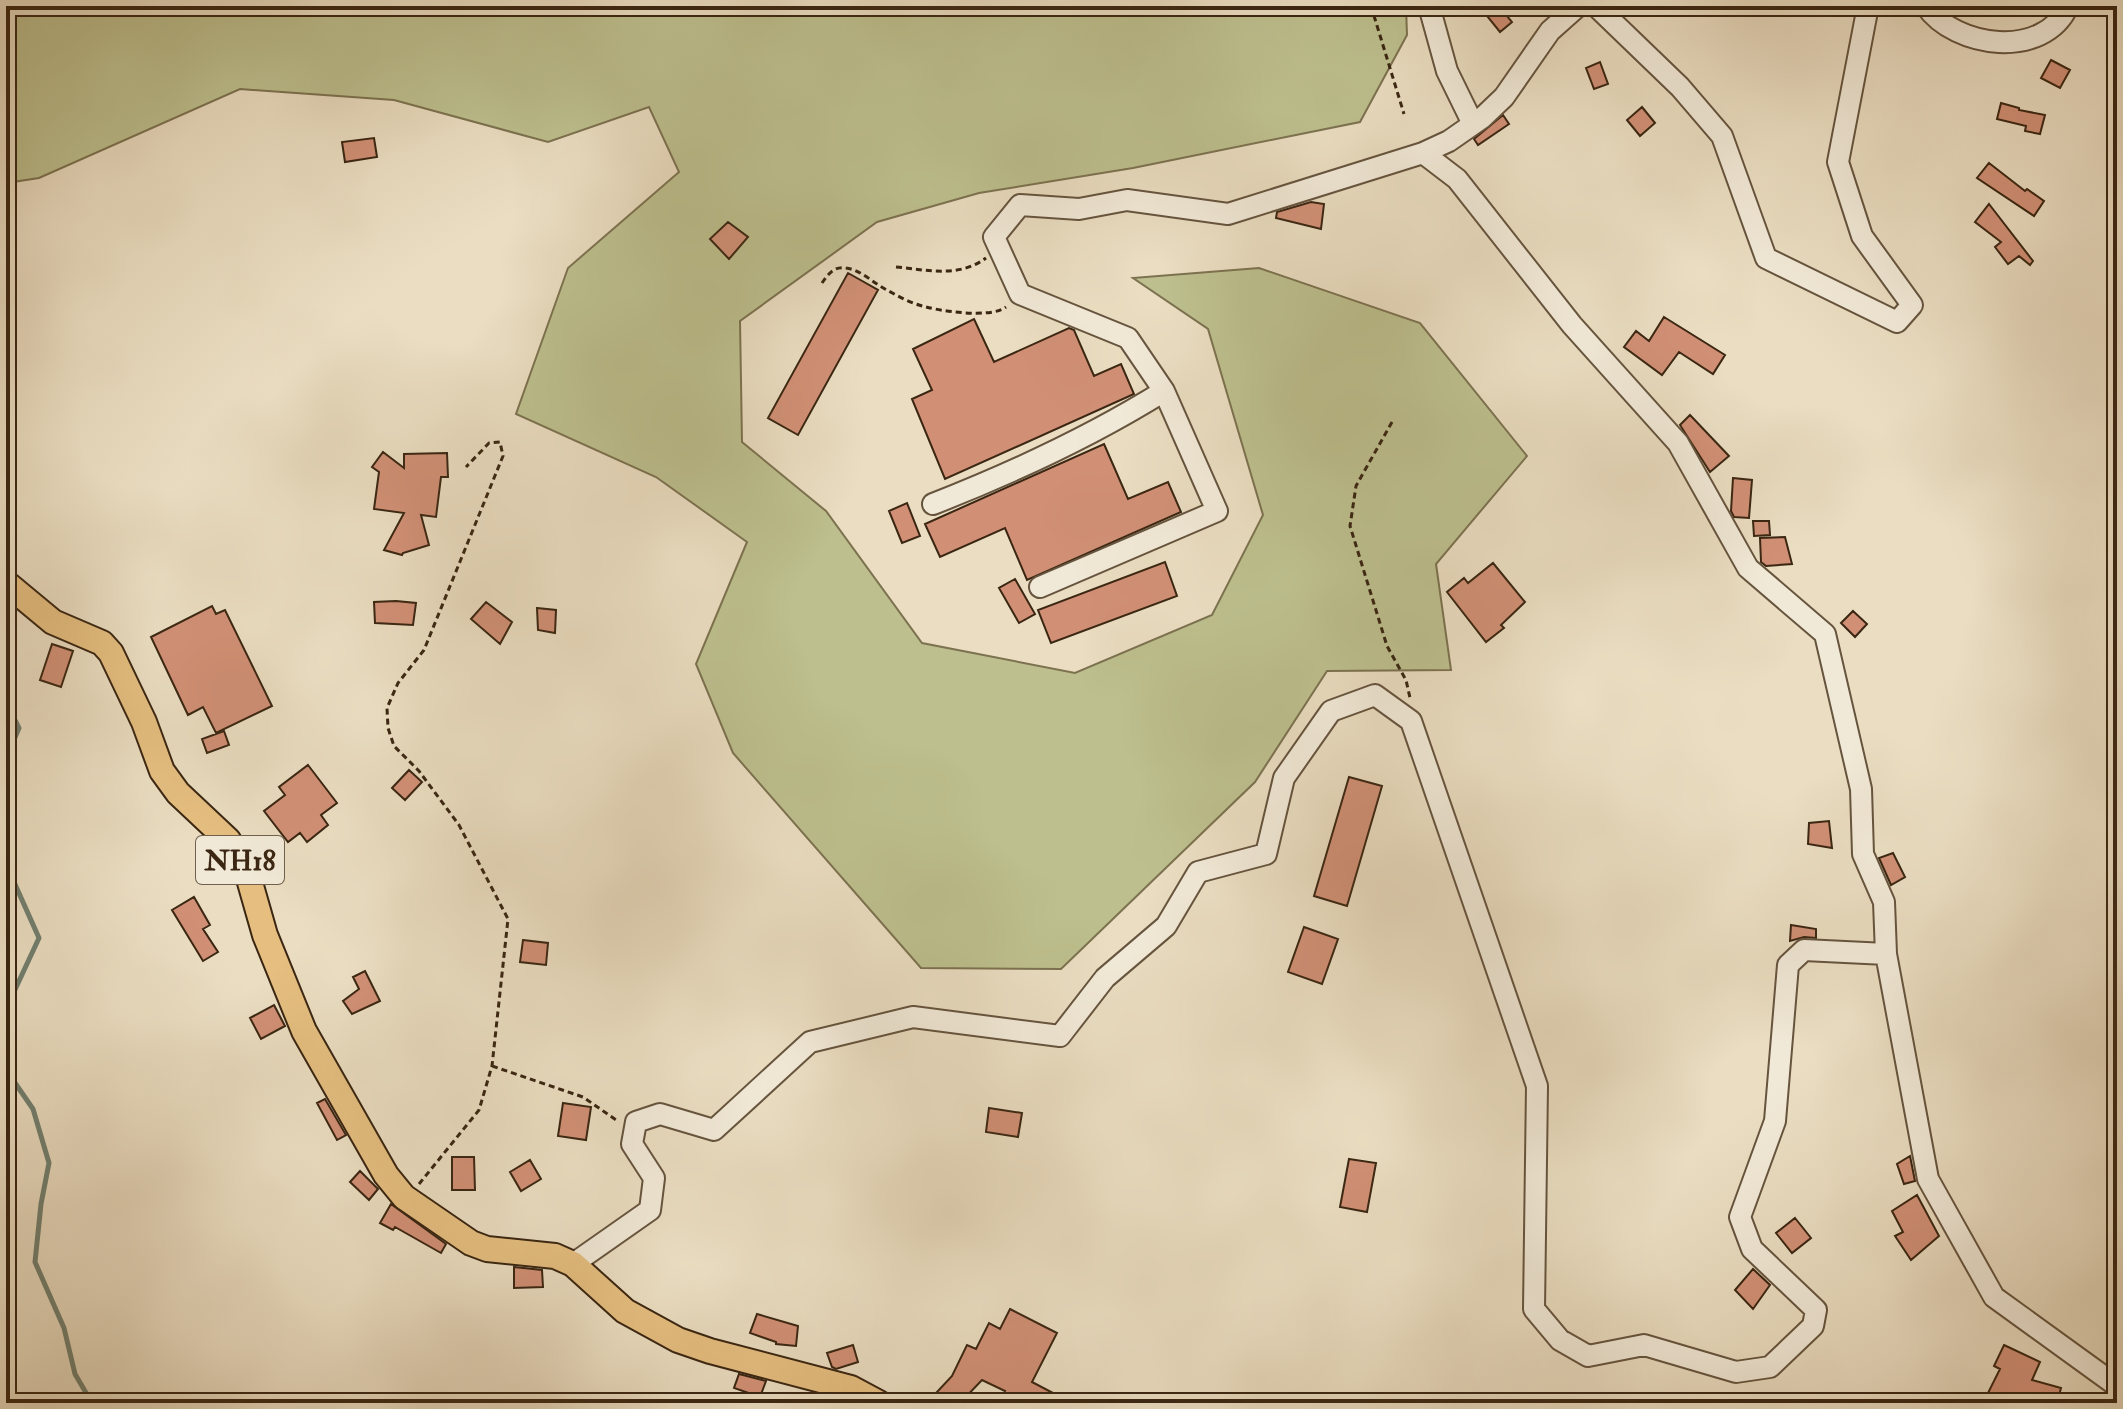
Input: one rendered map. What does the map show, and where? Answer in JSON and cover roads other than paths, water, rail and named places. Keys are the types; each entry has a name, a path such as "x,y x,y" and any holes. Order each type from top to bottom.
{"main road":[{"name":"NH18","path":"6,583 53,622 102,643 111,653 144,722 162,771 178,793 228,840 247,872 265,935 304,1031 386,1175 404,1197 471,1243 487,1249 555,1256 573,1264 625,1311 669,1337 710,1351 851,1388 879,1403"}],"street":[{"path":"1429,6 1447,71 1473,124"},
{"path":"1040,587 1217,511 1164,391 1128,338 1020,294 994,237 1020,205 1079,209 1127,200 1228,214 1423,153 1449,141 1504,97 1550,31 1578,6"},
{"path":"1596,6 1680,87 1722,136 1766,258 1897,322 1912,305 1862,236 1838,162 1868,6"},
{"path":"1926,6 1934,18 1965,37 2010,42 2034,38 2054,24 2068,6"},
{"path":"1423,153 1457,179 1572,325 1678,443 1748,568 1825,634 1861,789 1863,854 1884,902 1886,954 1928,1179 1994,1297 2117,1386"},
{"path":"933,504 1121,418 1164,391"},
{"path":"573,1264 650,1210 654,1178 632,1144 636,1122 660,1114 714,1130 810,1042 913,1017 1060,1036 1105,978 1166,926 1198,872 1266,854 1284,778 1331,711 1375,695 1411,721 1537,1086 1534,1309 1560,1340 1588,1356 1644,1345 1736,1372 1770,1367 1813,1326 1816,1310 1752,1249 1740,1217 1775,1121 1788,965 1804,950 1886,954"}],"waterway":[{"path":"6,702 19,728 6,758"},
{"path":"6,855 14,882 39,938 6,1009"},
{"path":"6,1076 11,1077 33,1109 49,1163 35,1262 64,1328 75,1374 92,1403"}]}
